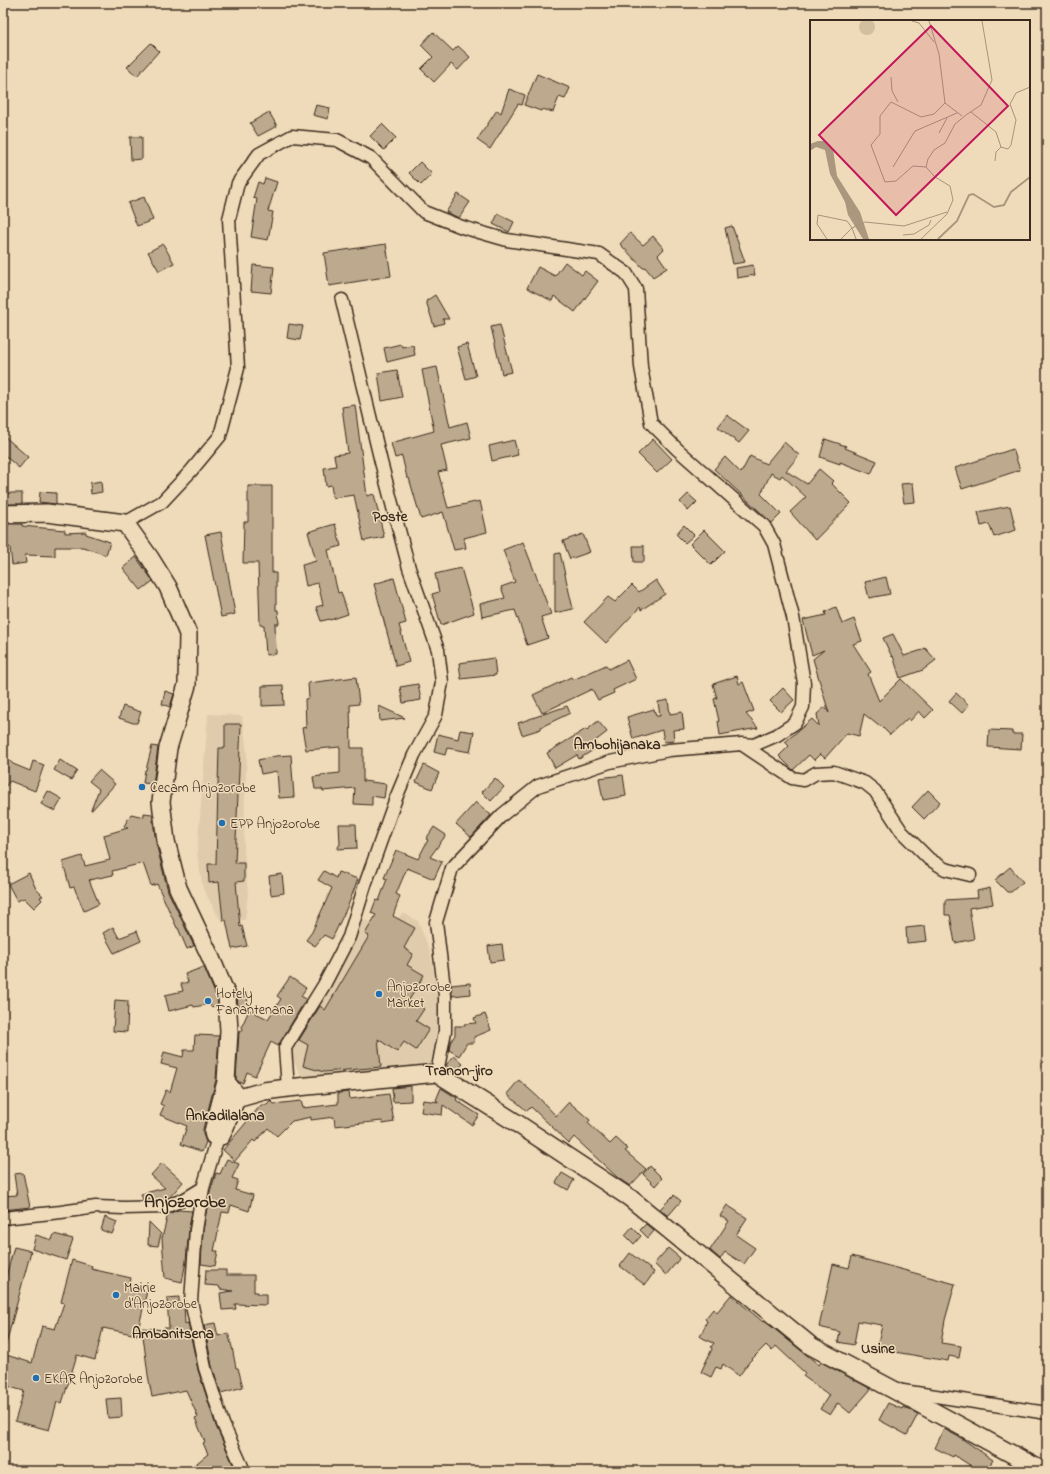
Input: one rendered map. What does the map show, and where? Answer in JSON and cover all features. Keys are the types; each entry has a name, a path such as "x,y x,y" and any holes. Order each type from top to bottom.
{"street":[{"path":"3,514 47,513 125,522 162,502 191,471 220,436 238,368 229,219 238,183 259,154 292,136 338,140 371,158 424,212 462,227 507,240 599,254 626,273 636,289 641,367 651,423 677,449 764,526 774,544 793,617 804,684 803,708 795,723 778,735 754,745 742,744 661,752 610,762 538,786 502,815 452,868 436,922 445,996 445,1031 437,1073"},
{"path":"288,1088 285,1048 324,985 349,937 365,885 396,798 414,755 436,715 442,682 438,650 407,560 381,462 342,300"},
{"path":"125,522 168,587 188,634 187,686 168,748 161,802 166,841 178,888 227,996 229,1031 226,1082 213,1132 214,1136 218,1137"},
{"path":"742,744 792,778 804,780 816,773 834,772 865,783 875,791 902,832 929,859 945,869 970,875"},
{"path":"236,1100 264,1091 437,1073 518,1124 630,1198 811,1346 1042,1471"},
{"path":"226,1082 235,1093 236,1100 223,1132 218,1137 203,1188 196,1230 191,1301 205,1368 222,1424 244,1471"},
{"path":"3,1218 96,1207 165,1207 185,1199 203,1188"},
{"path":"894,1390 1047,1414"}],"shaded area":[{"name":"EPP Anjozorobe","path":"208,714 242,716 247,752 244,850 248,894 245,920 221,921 203,889 197,853"},
{"name":"Anjozorobe Market","path":"403,913 418,921 430,951 434,974 439,1012 433,1052 428,1070 305,1083 287,1049 332,976 362,919 387,928"}],"building":[{"path":"433,32 453,51 458,46 470,57 458,70 451,64 434,82 421,69 433,57 421,45"},
{"path":"151,43 159,51 137,76 127,67"},
{"path":"537,74 570,88 565,99 559,97 553,112 542,109 541,111 524,105"},
{"path":"509,89 525,95 522,105 518,104 490,149 477,140 497,110 501,113"},
{"path":"316,105 330,108 328,119 313,115"},
{"path":"269,112 277,126 258,136 250,123"},
{"path":"382,124 396,138 384,150 370,136"},
{"path":"130,137 142,137 142,159 131,160"},
{"path":"420,162 432,174 421,185 409,173"},
{"path":"265,178 277,182 268,211 273,212 268,240 251,237 257,199 253,198 258,182 263,184"},
{"path":"458,194 470,202 459,218 446,212"},
{"path":"144,197 153,220 137,226 128,203"},
{"path":"498,214 514,222 509,232 493,224"},
{"path":"732,226 745,262 733,264 725,228"},
{"path":"630,233 643,245 653,236 664,249 658,255 667,268 653,277 645,267 643,268 620,244"},
{"path":"163,244 174,263 159,271 148,252"},
{"path":"386,244 391,276 329,286 324,253"},
{"path":"565,262 582,275 585,271 598,281 575,312 554,296 552,301 527,288 538,267 555,276"},
{"path":"253,265 274,267 271,293 251,291"},
{"path":"753,265 755,275 737,278 736,268"},
{"path":"435,295 449,319 443,319 444,323 434,326 426,301"},
{"path":"289,324 303,326 300,340 287,338"},
{"path":"500,325 512,372 502,374 491,327"},
{"path":"401,344 402,347 413,345 415,355 387,362 384,348"},
{"path":"467,344 476,376 466,379 457,347"},
{"path":"437,367 450,427 467,422 471,438 441,445 447,470 438,472 448,508 480,501 487,532 464,538 466,548 454,550 443,512 421,519 409,478 407,478 402,456 395,458 391,443 434,431 422,370"},
{"path":"397,370 402,397 382,401 378,373"},
{"path":"355,405 367,496 374,494 384,537 364,541 354,495 333,498 331,485 326,486 324,468 336,466 334,455 348,453 342,407"},
{"path":"727,415 749,431 739,443 718,427"},
{"path":"3,435 28,457 19,468 3,454"},
{"path":"653,439 672,459 657,473 638,454"},
{"path":"825,439 846,446 845,448 877,461 871,474 840,462 840,464 820,457"},
{"path":"514,440 518,455 492,461 489,446"},
{"path":"784,442 799,455 786,471 807,484 819,469 833,481 831,483 851,503 815,540 790,512 806,497 782,475 780,478 771,473 761,494 781,514 772,523 714,469 725,457 741,473 750,456 766,464"},
{"path":"1013,449 1020,470 962,489 955,468"},
{"path":"101,481 102,492 91,494 90,483"},
{"path":"913,483 915,502 904,503 901,484"},
{"path":"248,486 272,486 272,573 276,573 276,610 278,610 279,624 275,624 276,654 266,655 264,625 260,625 258,563 243,563 244,522 248,522"},
{"path":"40,492 56,493 56,504 39,502"},
{"path":"22,493 22,504 3,504 3,494"},
{"path":"688,494 697,502 688,511 680,502"},
{"path":"1010,506 1016,530 994,537 989,524 981,526 978,512"},
{"path":"3,524 22,524 22,526 65,530 65,533 86,532 86,534 110,542 106,555 83,547 55,547 55,556 25,555 26,563 12,565 10,547 3,548"},
{"path":"335,524 341,546 328,550 338,593 341,592 348,614 330,620 321,621 316,607 323,605 318,583 306,586 302,565 316,561 308,532"},
{"path":"684,525 694,535 685,543 676,534"},
{"path":"704,530 725,551 711,565 690,544"},
{"path":"221,532 235,614 221,617 205,535"},
{"path":"583,534 590,552 570,559 563,541"},
{"path":"523,542 551,614 541,617 548,638 527,645 515,610 482,617 480,604 505,598 501,587 515,582 503,550"},
{"path":"633,546 644,546 644,562 634,562"},
{"path":"560,553 573,609 555,613 555,554"},
{"path":"136,557 153,581 141,590 123,568"},
{"path":"461,568 474,613 441,625 432,594 439,592 435,574"},
{"path":"886,577 890,594 869,598 865,582"},
{"path":"394,578 406,623 399,625 409,662 396,666 374,584"},
{"path":"656,580 665,594 641,610 640,607 606,643 584,622 608,597 615,602 632,585 639,592"},
{"path":"836,607 842,624 854,619 862,641 853,644 871,672 868,674 879,701 901,679 933,710 925,718 919,711 910,721 908,718 890,735 880,725 879,726 864,714 859,736 847,733 825,758 820,754 814,760 809,755 793,770 779,756 789,746 785,742 812,719 819,726 817,714 825,707 829,713 813,659 824,650 812,655 803,620 826,615 825,612"},
{"path":"893,634 904,656 925,648 936,660 923,670 900,678 893,656 892,657 883,638"},
{"path":"494,658 496,675 461,679 459,663"},
{"path":"627,660 636,679 613,690 614,693 598,700 592,689 542,713 533,695 571,677 573,680 606,665 609,669"},
{"path":"737,676 739,684 743,682 754,711 746,714 758,728 720,735 719,721 714,699 717,698 713,684"},
{"path":"356,677 359,704 350,705 351,748 363,748 363,781 386,784 384,798 372,796 372,805 354,804 355,788 323,791 322,789 315,789 313,777 340,773 340,747 306,750 302,728 306,727 305,699 309,698 308,683"},
{"path":"418,684 421,700 403,703 400,687"},
{"path":"283,685 284,705 262,706 262,686"},
{"path":"783,688 794,700 781,712 770,701"},
{"path":"165,691 174,694 170,707 162,704"},
{"path":"956,693 969,705 962,713 949,701"},
{"path":"668,700 670,714 682,712 684,729 673,730 674,741 664,742 662,730 633,739 627,717 654,709 656,716 660,716 658,702"},
{"path":"123,706 141,712 137,723 119,718"},
{"path":"379,706 405,718 380,721"},
{"path":"567,706 570,713 541,727 541,729 522,735 518,723"},
{"path":"598,721 607,732 594,742 598,747 579,759 577,755 555,768 547,753 586,729 587,730"},
{"path":"225,724 241,724 235,863 244,863 244,881 236,882 240,927 242,926 247,946 232,949 226,920 223,920 219,882 209,883 208,864 216,864 219,748 225,748"},
{"path":"460,730 474,732 470,752 447,748 445,755 434,752 438,734 458,739"},
{"path":"989,730 1012,731 1012,734 1022,734 1021,749 988,747"},
{"path":"152,746 158,747 153,784 143,783 145,770"},
{"path":"3,754 13,764 30,771 33,761 44,765 35,791 10,781 3,789"},
{"path":"291,755 294,797 279,798 277,771 261,774 258,760 276,756"},
{"path":"60,760 77,771 71,780 54,770"},
{"path":"424,765 439,773 432,789 416,782"},
{"path":"99,770 115,784 91,810 99,789 89,781"},
{"path":"623,775 626,796 603,800 599,778"},
{"path":"495,778 504,787 491,801 482,792"},
{"path":"928,790 940,802 924,819 912,807"},
{"path":"48,791 62,799 55,811 41,804"},
{"path":"476,802 491,815 471,837 456,824"},
{"path":"144,813 152,814 156,843 168,891 194,946 187,949 157,884 151,886 143,863 112,871 113,875 89,880 99,904 84,911 74,887 70,888 63,862 82,856 85,866 110,860 104,835 128,828 124,826 131,814 144,817"},
{"path":"339,824 356,824 357,848 337,849 340,844"},
{"name":"Anjozorobe Market","path":"434,827 446,835 430,857 442,862 434,879 407,868 396,894 400,896 393,916 415,928 404,948 413,954 407,965 424,975 409,1000 424,1009 416,1021 429,1029 416,1050 404,1042 397,1052 378,1039 381,1067 324,1072 303,1066 308,1045 299,1040 320,1006 325,1010 369,936 365,934 376,915 371,913 376,900 379,901 387,879 384,878 396,850 418,859 428,840 426,839"},
{"path":"1010,867 1023,882 1011,892 1007,892 995,880"},
{"path":"324,871 336,878 338,872 358,879 349,903 332,939 324,935 315,946 306,940 312,932 332,888 318,880"},
{"path":"29,873 36,889 43,896 40,897 42,900 34,908 24,898 17,901 8,884"},
{"path":"282,874 284,893 271,895 269,876"},
{"path":"990,888 993,904 969,908 974,939 955,943 950,915 945,915 945,900 978,898 977,891"},
{"path":"925,926 927,941 907,943 906,928"},
{"path":"113,927 119,938 137,931 141,941 114,953 103,933"},
{"path":"502,944 504,960 490,962 488,946"},
{"path":"204,967 217,998 218,1005 211,1007 210,1004 194,1007 193,1005 169,1011 165,995 183,991 181,984 188,982 185,974"},
{"path":"290,977 306,988 301,996 306,999 278,1046 271,1042 255,1076 247,1072 243,1083 239,1082 236,1079 239,1032 243,1030 242,1026 249,1010 268,1019 281,999 277,996"},
{"path":"470,983 471,994 452,996 451,985"},
{"path":"246,992 248,1004 238,1007 237,994"},
{"path":"115,1000 128,1001 127,1032 113,1031"},
{"path":"485,1014 491,1030 474,1037 474,1043 467,1043 459,1056 449,1050 450,1043 455,1035 455,1026 465,1026 464,1024 476,1023 474,1018"},
{"path":"195,1035 219,1036 216,1080 203,1129 206,1142 202,1152 181,1144 187,1126 160,1115 164,1106 160,1104 166,1090 170,1092 177,1068 161,1064 164,1052 183,1057 184,1050 194,1050"},
{"path":"454,1056 463,1064 455,1072 446,1065"},
{"path":"519,1080 556,1116 569,1102 590,1120 588,1123 610,1144 616,1138 628,1149 625,1151 646,1169 630,1186 618,1178 574,1137 569,1143 531,1107 527,1111 507,1094"},
{"path":"411,1086 411,1101 393,1102 392,1088"},
{"path":"441,1088 479,1115 472,1125 443,1105 442,1115 421,1112 423,1100 439,1102 436,1100"},
{"path":"349,1092 350,1099 389,1094 394,1122 383,1124 382,1121 335,1126 334,1117 311,1120 311,1117 292,1121 277,1136 268,1128 255,1142 253,1140 235,1161 223,1150 261,1105 267,1105 271,1101 274,1104 301,1101 303,1108 338,1104 338,1093"},
{"path":"227,1159 239,1164 232,1178 238,1180 235,1190 253,1195 249,1211 231,1205 229,1213 222,1212 214,1251 218,1251 215,1266 201,1264 203,1231 209,1196 216,1173 220,1174"},
{"path":"162,1163 183,1182 169,1198 162,1200 143,1200 141,1194 165,1188 151,1175"},
{"path":"650,1166 662,1178 655,1186 643,1174"},
{"path":"23,1173 30,1207 3,1210 3,1196 17,1195 14,1174"},
{"path":"562,1173 574,1180 568,1190 556,1183"},
{"path":"674,1195 681,1201 668,1216 660,1209"},
{"path":"727,1205 747,1218 736,1235 755,1248 744,1264 725,1252 720,1259 710,1250 729,1221 720,1216"},
{"path":"178,1210 192,1211 182,1282 165,1278 162,1238 168,1214"},
{"path":"105,1217 117,1222 112,1234 101,1230"},
{"path":"149,1222 161,1234 158,1246 148,1245"},
{"path":"646,1224 654,1231 648,1238 640,1230"},
{"path":"632,1227 641,1236 634,1244 625,1235"},
{"path":"54,1234 73,1239 66,1260 32,1249 36,1235 52,1240"},
{"path":"14,1247 31,1251 6,1344 3,1343 3,1288"},
{"path":"668,1248 680,1258 666,1275 654,1264"},
{"path":"630,1253 654,1272 645,1285 620,1266"},
{"path":"852,1256 955,1284 945,1320 941,1343 961,1346 959,1358 949,1356 948,1361 877,1349 882,1325 858,1321 854,1345 838,1342 840,1332 819,1327 833,1264 849,1268"},
{"path":"72,1260 92,1266 91,1269 131,1278 129,1287 147,1291 137,1335 103,1328 95,1360 77,1355 62,1403 57,1402 49,1430 15,1421 24,1391 3,1385 3,1354 32,1363 42,1326 55,1329 64,1303 61,1302"},
{"path":"206,1270 226,1270 226,1275 254,1275 254,1292 258,1292 258,1294 266,1294 266,1305 235,1304 236,1309 222,1310 220,1293 233,1291 220,1289 219,1286 205,1285"},
{"path":"731,1295 763,1322 764,1321 772,1327 819,1365 821,1362 871,1389 850,1413 838,1403 830,1415 820,1409 829,1395 803,1376 805,1373 776,1346 772,1351 766,1345 749,1362 739,1376 723,1364 721,1369 716,1367 711,1377 701,1372 714,1343 700,1337 707,1321 705,1319 713,1309 717,1312"},
{"path":"179,1297 179,1305 184,1305 185,1324 188,1323 198,1370 216,1426 236,1471 187,1471 208,1454 203,1443 205,1442 195,1418 198,1417 186,1390 152,1397 142,1328 164,1330 164,1328 169,1328 167,1298"},
{"path":"215,1323 218,1336 228,1333 236,1368 238,1368 243,1387 221,1393 212,1366 204,1325"},
{"path":"121,1398 122,1417 108,1418 106,1399"},
{"path":"888,1403 902,1409 903,1407 918,1414 907,1435 879,1420"},
{"path":"944,1429 961,1438 993,1460 986,1471 979,1471 954,1455 953,1457 935,1448"}],"place":[{"name":"Cecam Anjozorobe","path":"142,787"},
{"name":"EPP Anjozorobe","path":"222,823"},
{"name":"Anjozorobe Market","path":"379,994"},
{"name":"Hotely Fanantenana","path":"208,1001"},
{"name":"Mairie d'Anjozorobe","path":"116,1295"},
{"name":"EKAR Anjozorobe","path":"36,1378"}],"district":[{"name":"Poste","path":"390,516"},
{"name":"Ambohijanaka","path":"617,744"},
{"name":"Tranon-jiro","path":"459,1070"},
{"name":"Ankadilalana","path":"225,1115"},
{"name":"Anjozorobe","path":"185,1201"},
{"name":"Ambanitsena","path":"173,1333"},
{"name":"Usine","path":"878,1348"}]}
